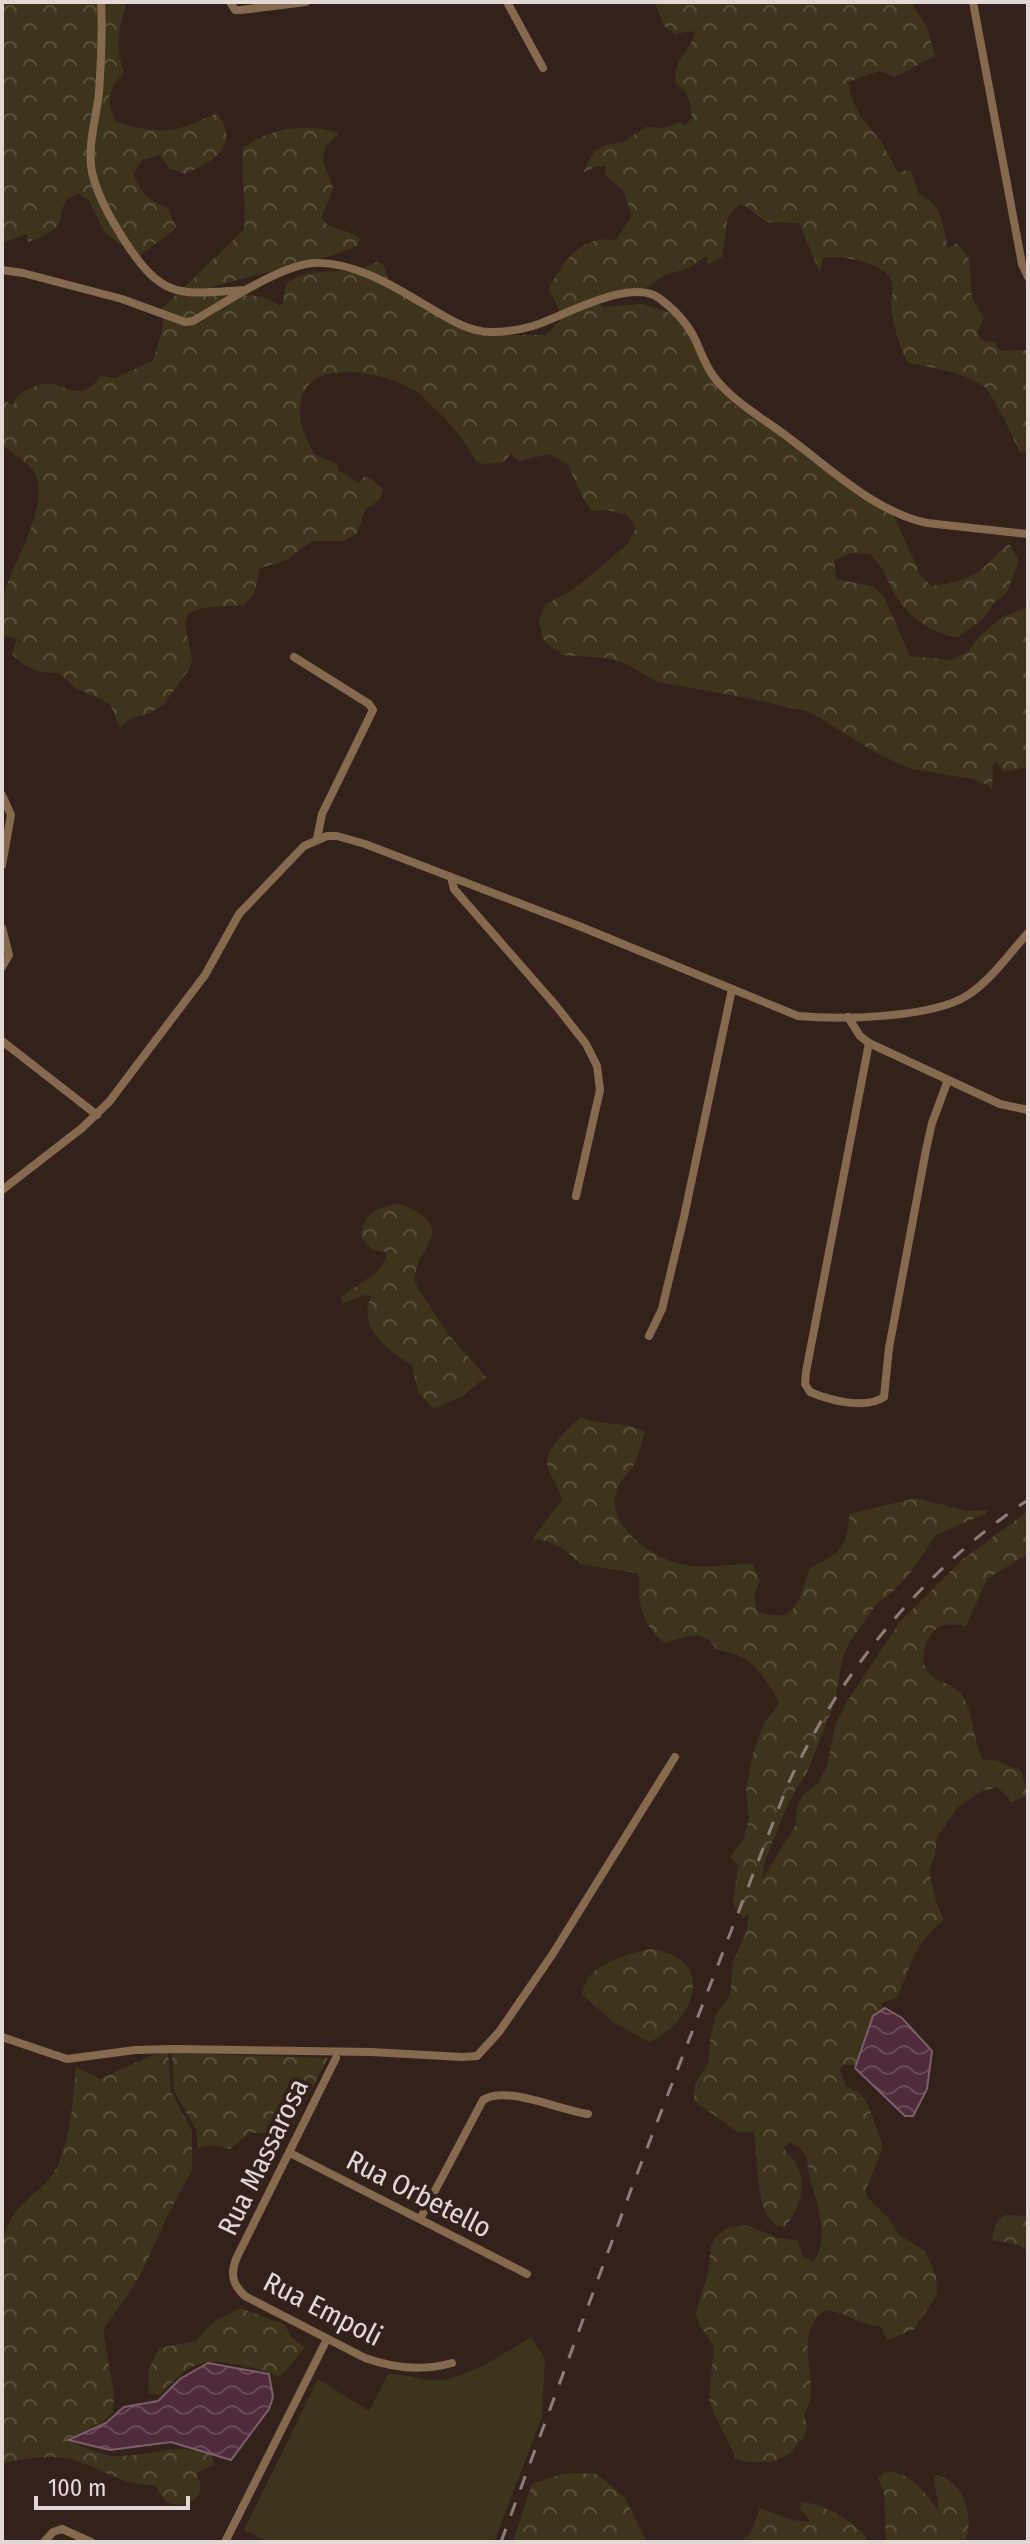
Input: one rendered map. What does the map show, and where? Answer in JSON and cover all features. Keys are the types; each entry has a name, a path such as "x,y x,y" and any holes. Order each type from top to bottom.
{"street":[{"path":"101,2 100,80 91,162 97,189 110,218 137,260 163,287 176,292 197,293 250,290"},
{"path":"230,2 235,10 241,10 306,2"},
{"path":"507,2 543,68"},
{"path":"973,2 1022,264 1028,277"},
{"path":"2,270 122,299 185,322 193,321 287,270 311,263 339,266 396,288 462,326 489,332 534,326 610,296 647,292 657,296 685,322 706,366 720,385 741,404 886,507 914,521 1028,534"},
{"path":"294,657 369,704 373,710 322,814 317,839"},
{"path":"2,795 11,815 2,865"},
{"path":"2,1190 97,1115 205,975 239,914 304,846 317,839 337,836 365,844 798,1016 848,1017 926,1011 961,1000 985,981 1028,933"},
{"path":"451,877 454,889 550,998 593,1054 600,1090 576,1196"},
{"path":"2,928 9,955 2,967"},
{"path":"649,1336 662,1309 732,989"},
{"path":"848,1017 860,1036 869,1043 1000,1104 1028,1110"},
{"path":"2,1041 97,1115"},
{"path":"869,1043 806,1372 805,1384 810,1392 858,1403 875,1402 884,1397 889,1348 926,1150 938,1103 948,1080"},
{"path":"2,2037 67,2059 135,2050 175,2049 477,2056 499,2032 552,1955 675,1757"},
{"name":"Rua Massarosa","path":"232,2276 236,2259 336,2058"},
{"path":"420,2219 483,2100 495,2094 510,2095 588,2114"},
{"name":"Rua Orbetello","path":"290,2153 527,2274"},
{"name":"Rua Empoli","path":"232,2276 234,2285 245,2296 382,2364 436,2368 452,2363"},
{"path":"225,2542 327,2339"},
{"path":"44,2542 53,2532 62,2529 91,2542"}],"green space":[{"path":"2,2 126,2 119,46 124,72 114,85 109,101 116,122 168,130 217,113 224,125 226,135 221,151 206,164 185,174 169,168 160,155 142,160 133,174 139,186 146,196 168,208 176,227 139,257 105,233 89,201 79,194 66,201 60,221 50,232 28,243 27,234 2,243"},
{"path":"654,2 910,2 927,27 935,56 895,77 879,71 848,82 851,97 860,116 880,140 898,172 910,170 919,194 938,210 948,248 957,243 969,259 972,297 984,319 977,331 980,338 986,342 994,341 1001,351 1028,350 1028,453 1020,452 997,406 982,385 956,373 908,363 893,322 893,285 889,275 873,265 840,257 823,258 820,273 799,223 766,222 741,203 728,216 722,257 707,265 708,258 705,257 689,268 665,275 647,287 617,294 598,303 603,307 642,304 673,314 686,329 708,375 733,404 793,441 891,510 920,574 931,586 967,578 1009,544 1019,560 1007,592 993,604 983,619 958,637 931,629 915,618 896,596 870,554 850,553 834,560 836,579 872,586 884,597 910,656 952,660 968,652 978,638 1002,617 1028,607 1028,767 1004,772 996,761 993,764 992,790 988,785 972,779 912,769 878,754 810,712 657,682 625,663 607,658 560,655 561,651 555,650 543,639 539,621 545,605 574,589 627,545 636,528 627,515 608,510 592,511 568,465 550,454 519,461 511,454 502,463 483,464 477,461 452,427 419,393 402,384 365,374 327,374 313,381 303,394 300,418 314,454 337,464 338,470 358,483 369,477 383,489 380,499 365,510 357,533 344,541 312,541 287,560 260,568 254,594 244,605 201,608 188,614 185,624 192,659 190,668 164,704 149,714 131,718 120,727 110,704 76,688 59,673 33,669 17,659 12,654 17,639 2,635 2,602 34,519 39,487 33,469 2,445 2,400 13,405 19,394 40,384 80,391 91,387 101,376 115,378 153,361 163,327 162,308 244,230 243,148 264,136 287,129 311,128 336,132 338,135 323,154 333,189 321,218 330,226 360,239 357,246 334,255 211,287 214,295 262,297 280,306 286,284 297,277 356,270 378,261 384,266 387,277 420,304 491,335 546,335 560,321 558,306 548,289 567,260 592,241 615,241 632,216 623,190 605,175 606,166 597,166 583,173 594,152 605,145 624,142 646,127 664,128 680,122 685,126 692,118 688,98 676,83 675,75 695,33 675,34 665,27"},
{"path":"397,1204 420,1214 431,1227 431,1238 418,1263 414,1282 448,1334 486,1377 462,1396 434,1409 418,1392 412,1365 384,1345 371,1328 368,1308 371,1296 365,1295 343,1303 341,1297 377,1272 387,1257 386,1252 373,1250 361,1237 362,1229 372,1213"},
{"path":"581,1417 645,1432 635,1463 616,1492 615,1505 625,1529 648,1549 673,1562 702,1566 752,1564 760,1580 754,1596 757,1611 771,1615 781,1615 795,1607 810,1568 829,1558 844,1542 849,1514 916,1498 966,1511 989,1510 936,1535 908,1576 878,1602 849,1643 842,1660 835,1702 806,1775 785,1811 764,1863 763,1878 796,1825 797,1807 802,1796 818,1783 827,1766 835,1727 846,1703 900,1622 962,1560 1028,1511 1028,1554 987,1579 966,1626 948,1625 936,1629 926,1644 923,1657 929,1674 961,1694 971,1717 982,1759 998,1761 1021,1771 1028,1795 1009,1803 1009,1798 997,1787 982,1791 957,1808 937,1837 929,1871 944,1920 920,1945 898,1997 882,2003 880,2032 857,2065 844,2065 839,2069 846,2086 860,2093 868,2105 882,2143 866,2189 867,2197 889,2219 899,2235 925,2251 936,2276 937,2295 914,2329 888,2340 880,2326 866,2324 840,2313 825,2310 814,2321 809,2334 811,2388 804,2414 807,2426 804,2437 789,2454 772,2462 746,2462 736,2458 709,2398 714,2347 698,2322 696,2312 708,2274 711,2246 716,2237 729,2227 747,2225 775,2237 798,2241 803,2257 813,2262 819,2252 822,2230 818,2207 805,2155 790,2142 784,2147 799,2170 800,2196 794,2213 784,2227 774,2224 762,2203 754,2132 738,2132 694,2101 695,2083 708,2064 715,2016 730,1995 733,1962 747,1930 749,1913 743,1918 733,1903 738,1865 730,1857 743,1840 749,1819 746,1790 753,1754 764,1723 779,1704 764,1678 742,1657 716,1649 700,1636 687,1636 666,1643 660,1639 643,1614 637,1573 580,1564 559,1546 532,1539 562,1500 547,1458 560,1438"},
{"path":"650,1949 671,1954 685,1964 692,1976 693,1991 679,2020 649,2042 613,2022 582,1994 589,1978 602,1966"},
{"path":"168,2052 171,2092 192,2131 192,2170 139,2278 103,2330 114,2394 113,2412 101,2423 65,2440 112,2456 175,2449 199,2451 212,2456 214,2465 197,2473 200,2491 194,2500 183,2505 166,2501 154,2485 124,2480 68,2459 40,2458 2,2463 2,2232 4,2238 13,2215 46,2183 58,2165 69,2129 76,2067 100,2079 153,2055"},
{"path":"172,2053 328,2058 285,2141 265,2133 249,2133 230,2149 211,2145 197,2148 197,2131 174,2091"},
{"path":"1006,2215 1028,2216 1028,2251 1017,2244 992,2240 997,2222"},
{"path":"240,2308 285,2325 291,2337 305,2347 285,2372 277,2377 240,2365 203,2363 187,2370 160,2395 149,2394 148,2371 159,2348 196,2341 213,2322"},
{"path":"531,2337 545,2359 542,2417 494,2542 269,2542 244,2530 318,2379 369,2411 388,2374 433,2380 462,2375"},
{"path":"886,2471 910,2479 938,2510 936,2475 945,2477 964,2500 969,2520 966,2539 962,2542 886,2542 884,2492 878,2478"},
{"path":"561,2474 597,2474 625,2498 647,2542 513,2542 532,2484"},
{"path":"801,2502 839,2515 870,2542 739,2542 750,2534 760,2508 792,2520 811,2522 800,2509"}],"water":[{"path":"885,2008 902,2018 932,2051 927,2089 913,2116 905,2116 855,2068 873,2016"},
{"path":"208,2363 269,2374 273,2397 269,2409 231,2460 171,2442 110,2450 68,2440 106,2423 124,2407 158,2401 180,2379"}],"railway":[{"path":"501,2542 632,2187 788,1784 809,1742 860,1663 920,1590 990,1527 1028,1500"}]}
